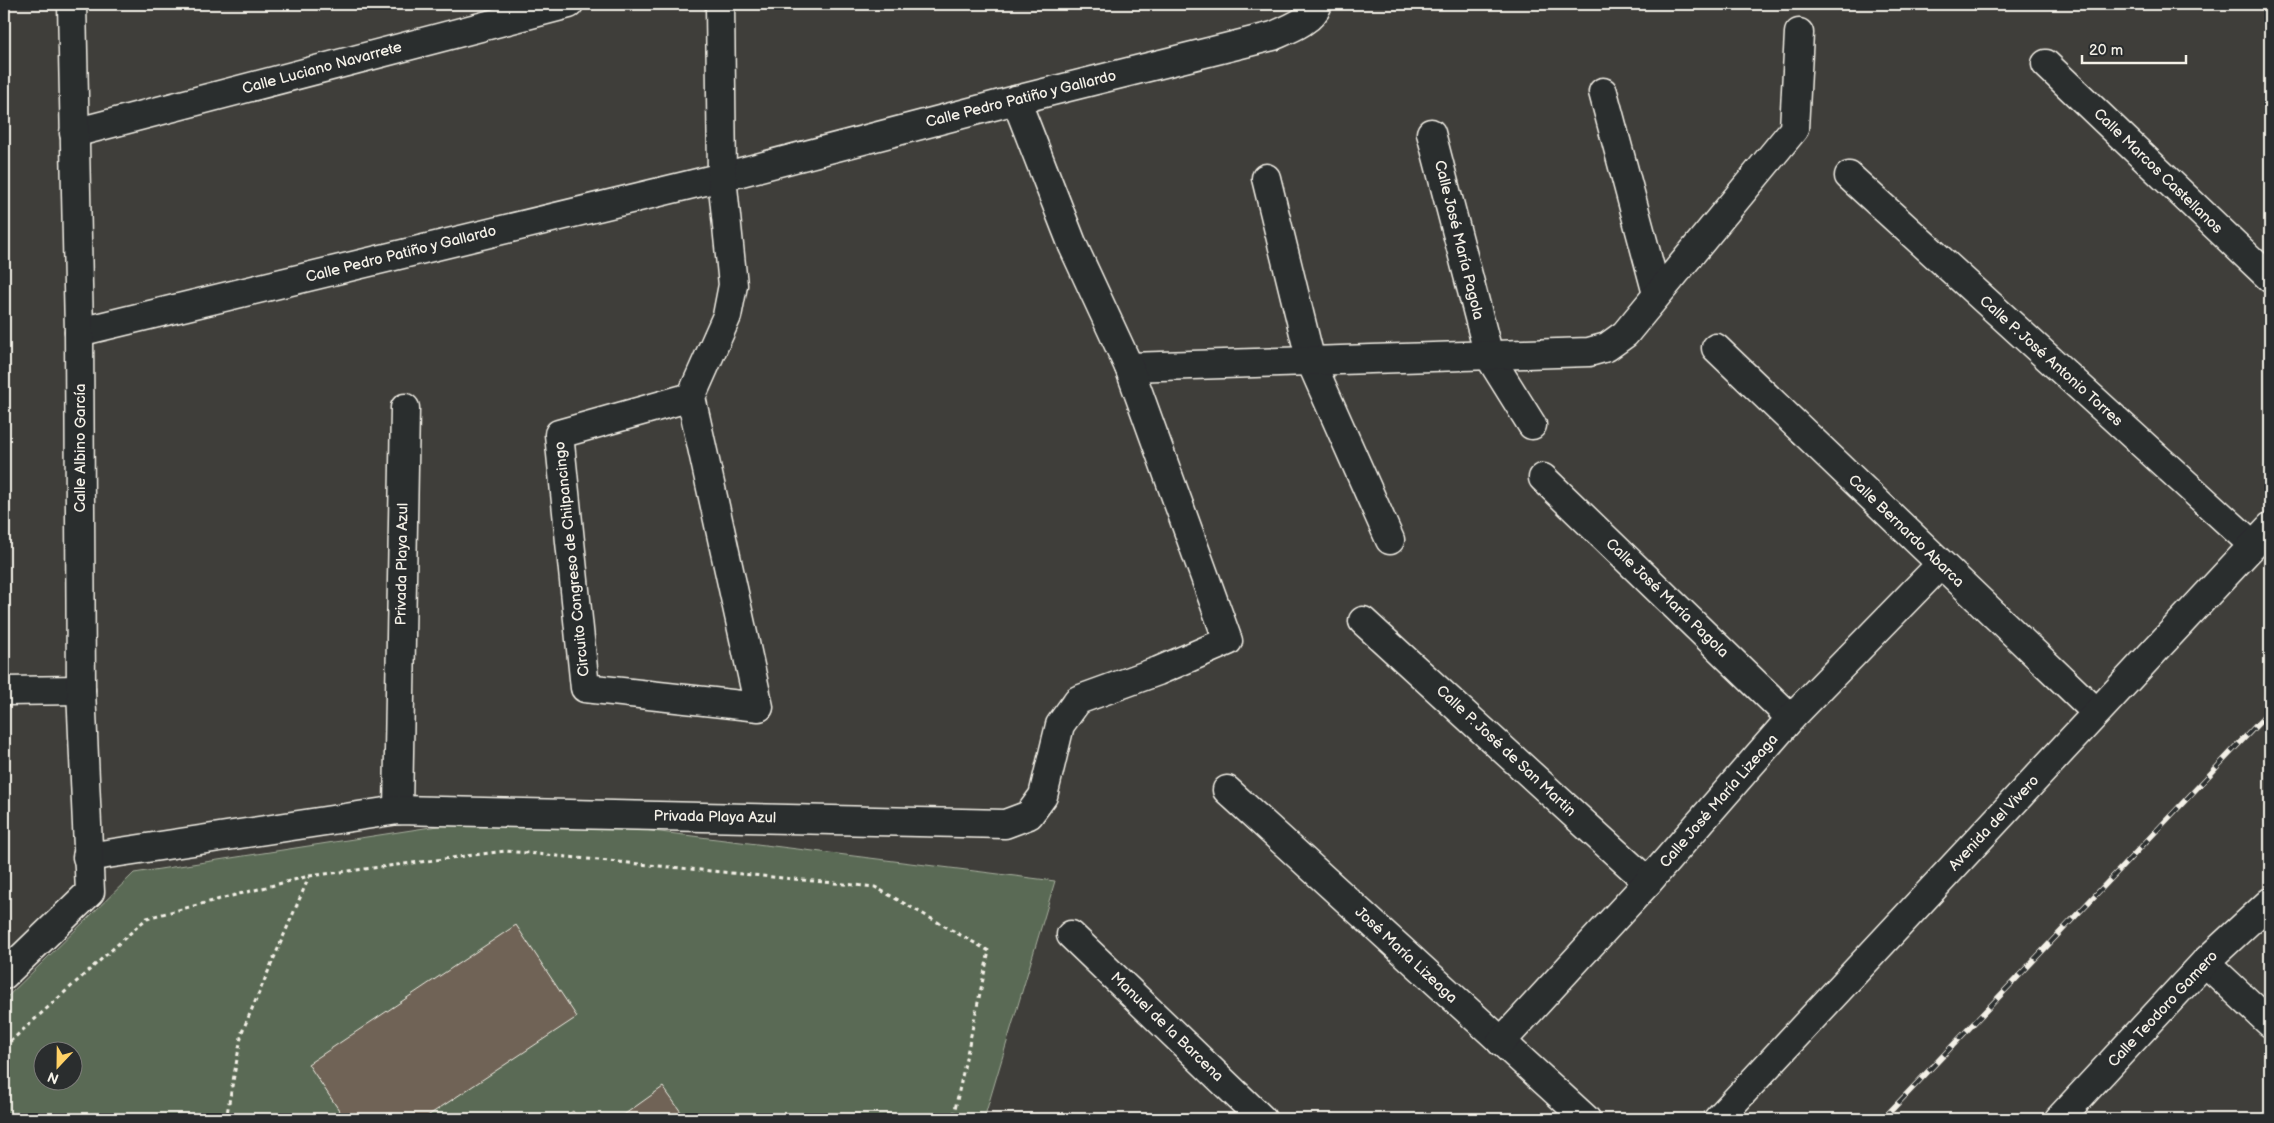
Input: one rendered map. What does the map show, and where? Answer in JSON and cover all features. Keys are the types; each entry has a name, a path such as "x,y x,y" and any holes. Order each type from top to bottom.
{"street":[{"name":"Calle Albino García","path":"4,975 90,892 80,690 79,332 72,4"},
{"name":"Calle Luciano Navarrete","path":"74,133 569,4"},
{"path":"691,397 727,316 733,285 722,177 720,4"},
{"name":"Calle Pedro Patiño y Gallardo","path":"79,332 722,177 1016,100 1273,36 1300,24 1317,7"},
{"path":"1016,100 1073,246 1129,367 1588,352 1607,347 1625,334 1794,129 1798,33"},
{"name":"Calle Marcos Castellanos","path":"2046,64 2270,278"},
{"path":"1603,92 1657,294"},
{"name":"Calle José María Pagola","path":"1431,132 1489,356 1532,425"},
{"name":"Calle P. José Antonio Torres","path":"1849,176 2262,536"},
{"path":"1266,178 1311,362 1390,540"},
{"name":"Calle Bernardo Abarca","path":"1716,348 2096,712"},
{"name":"Privada Playa Azul","path":"87,857 398,810 1004,824 1029,815 1043,796 1060,725 1078,700 1158,671 1228,641 1129,367"},
{"name":"Circuito Congreso de Chilpancingo","path":"691,397 714,504 759,708 585,688 559,434 691,397"},
{"name":"Privada Playa Azul","path":"398,810 405,408"},
{"name":"Calle José María Pagola","path":"1543,478 1791,718"},
{"name":"Avenida del Vivero","path":"1718,1119 2262,536"},
{"name":"Calle José María Lizeaga","path":"1501,1042 1648,882 1791,718 1940,564"},
{"name":"Calle P. José de San Martin","path":"1363,621 1648,882"},
{"path":"4,691 80,690"},
{"name":"José María Lizeaga","path":"1227,790 1586,1119"},
{"name":"Calle Teodoro Gamero","path":"2059,1119 2205,962 2270,902"},
{"name":"Manuel de la Barcena","path":"1072,935 1262,1119"},
{"path":"2205,962 2270,1023"}],"path":[{"path":"4,1047 147,918 309,876 506,851 876,887 989,951 953,1119"},
{"path":"226,1119 242,1032 309,876"}],"green space":[{"path":"515,814 1055,881 984,1119 4,1119 4,1000 134,873"}],"building":[{"path":"516,925 577,1017 423,1119 345,1119 308,1064"},
{"path":"663,1087 686,1119 618,1119"},
{"path":"573,1111 578,1119 561,1119"}],"railway":[{"path":"1883,1119 2270,711"}]}
